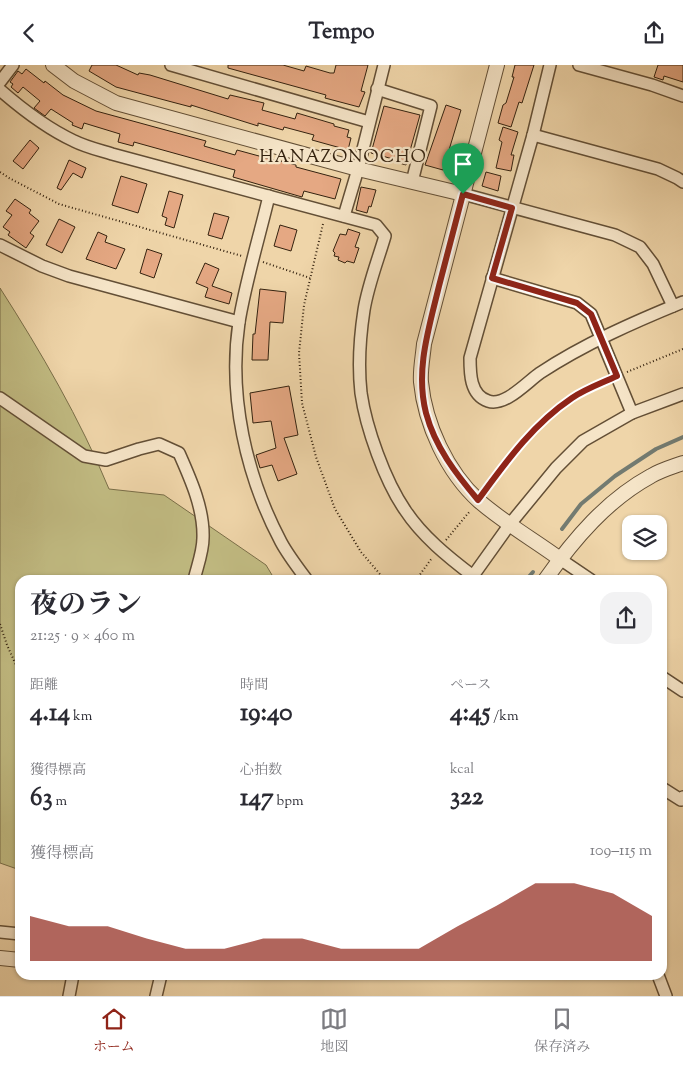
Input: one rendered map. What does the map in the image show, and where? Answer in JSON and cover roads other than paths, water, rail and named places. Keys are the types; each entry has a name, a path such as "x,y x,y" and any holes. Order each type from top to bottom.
{"street":[{"path":"0,82 13,65"},
{"path":"53,65 74,81 116,103 358,169 463,194 512,208 614,235 640,247 653,263 678,304 564,357 527,382 514,394 499,401 487,401 477,392 470,379 470,358 492,278 512,208 533,135 550,65"},
{"path":"171,65 369,122"},
{"path":"344,216 384,65"},
{"path":"496,65 424,344 421,380 426,413 437,441 452,469 478,500 584,575"},
{"path":"579,65 652,85 683,96"},
{"path":"378,89 431,106 412,182"},
{"path":"0,90 28,114 52,130 76,142 112,154 376,225 385,236 364,308 360,350 361,393 370,429 386,475 405,511 439,549 468,575"},
{"path":"533,135 658,169 683,182"},
{"path":"269,196 239,322 237,395 243,437 262,500 282,543 303,575"},
{"path":"0,245 42,266 68,276 239,322"},
{"path":"492,278 577,303 591,314 632,413"},
{"path":"473,575 510,524 556,468 583,441 632,413 683,394"},
{"path":"0,398 84,456 106,460 159,444 179,453 190,478 202,518 203,541 195,575"},
{"path":"549,575 591,522 621,495 652,475 683,463"},
{"path":"667,680 683,691"},
{"path":"667,791 681,800 683,797"},
{"path":"0,931 15,933"},
{"path":"0,958 15,960"},
{"path":"69,996 71,980"},
{"path":"156,996 160,980"},
{"path":"660,980 666,996"}],"waterway":[{"path":"562,529 581,504 615,476 656,449 683,437"}],"district":[{"name":"HANAZONOCHO","path":"343,156"}]}
